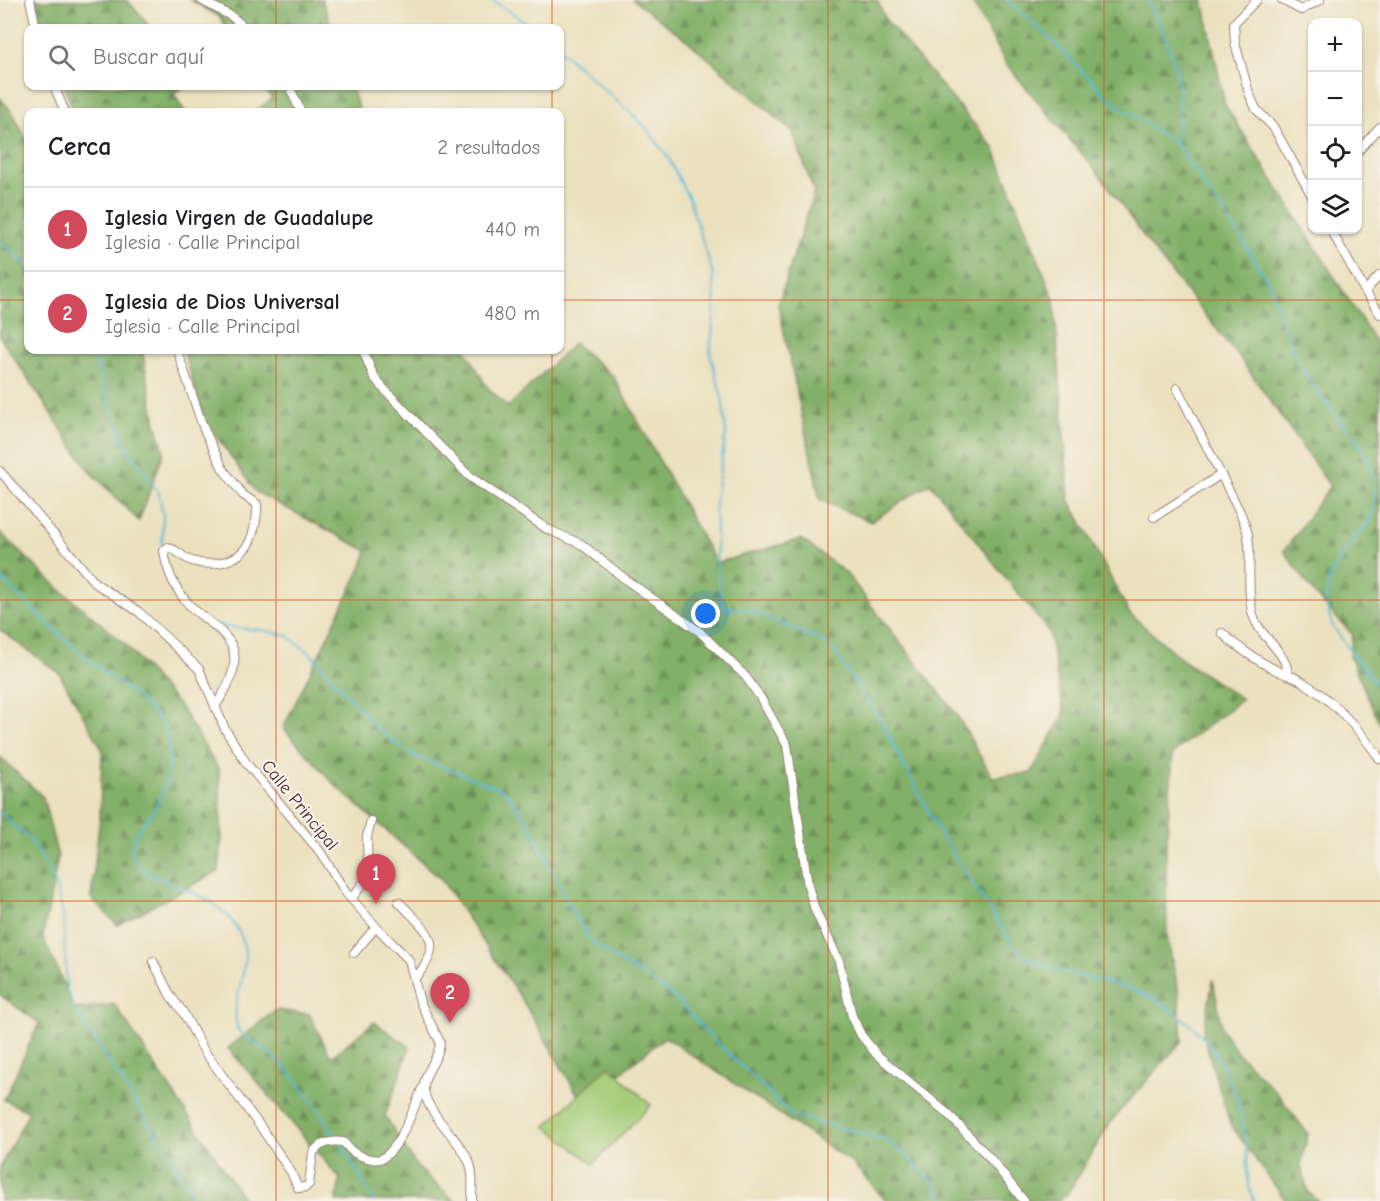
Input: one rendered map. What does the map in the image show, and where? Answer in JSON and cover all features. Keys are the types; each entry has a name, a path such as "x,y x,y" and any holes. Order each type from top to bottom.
{"street":[{"path":"30,0 35,24"},
{"path":"201,0 241,24"},
{"path":"1257,0 1234,23 1235,43 1249,93 1256,109 1274,128 1308,189"},
{"path":"1282,0 1301,10 1320,0"},
{"path":"56,90 63,108"},
{"path":"291,90 299,108"},
{"path":"1362,147 1380,127"},
{"path":"1333,234 1380,314"},
{"path":"1365,291 1380,275"},
{"path":"178,354 202,427 223,469 243,495 258,504 258,516 247,548 221,563 202,564 189,561 172,548 164,551 169,573 187,603 221,630 232,650 235,664 216,706"},
{"path":"365,354 374,377 383,388 470,476 547,529 581,544 629,582 700,632 746,677 787,745 808,886 815,910 839,961 852,1016 861,1035 878,1054 948,1114 990,1158 1024,1201"},
{"path":"1177,388 1240,512 1247,533 1253,616 1280,655 1288,675"},
{"name":"Calle Principal","path":"0,471 95,583 138,612 194,663 199,669 225,729 247,764 321,853 351,899 407,957 420,1002 440,1042 402,1134 388,1154 379,1159 373,1159 352,1152 343,1142 322,1145 313,1153 309,1184 298,1188 291,1172 260,1126 204,1051 183,1012 170,995 153,961"},
{"path":"1154,517 1220,475"},
{"path":"1222,633 1235,645 1279,672 1313,689 1339,710 1360,732 1380,759"},
{"path":"351,899 369,874 366,851 371,821"},
{"path":"399,902 426,931 432,941 431,955 414,979"},
{"path":"354,953 376,927"},
{"path":"424,1083 427,1100 470,1163 472,1201"}],"green space":[{"path":"35,0 127,0 148,24 43,24"},
{"path":"190,0 322,0 331,24 223,24 220,17"},
{"path":"633,0 877,0 886,20 994,148 1054,299 1069,499 1130,614 1184,661 1242,699 1173,753 1166,849 1167,936 1179,993 1182,1041 1112,1120 1068,1193 1059,1201 886,1201 852,1163 665,1037 583,1104 521,998 441,879 338,788 283,728 361,568 367,551 256,492 204,419 184,354 468,354 487,387 508,407 574,343 613,376 716,563 801,539 846,573 957,715 992,777 1031,773 1064,714 1049,632 930,483 871,522 820,500 778,304 814,192 793,132 688,41"},
{"path":"971,0 1203,0 1225,105 1380,349 1380,725 1350,657 1353,635 1317,597 1284,551 1330,486 1242,361 1154,251 1103,179 1007,65"},
{"path":"66,90 180,90 174,94 183,108 72,108"},
{"path":"265,90 352,90 359,108 260,108 272,98"},
{"path":"0,98 13,113 24,135 24,354 143,354 164,452 139,521 88,469 0,337"},
{"path":"0,532 55,585 124,643 181,708 219,770 222,838 219,871 117,925 91,898 100,815 102,749 59,673 0,630"},
{"path":"0,757 43,797 58,857 43,937 75,1009 114,1004 245,1201 0,1201 0,1167 29,1112 4,1100 39,1023 0,995"},
{"path":"1213,980 1222,1029 1236,1051 1277,1093 1308,1134 1301,1165 1308,1192 1319,1201 1286,1201 1230,1124 1203,1035"},
{"path":"276,1010 309,1014 331,1057 374,1022 410,1047 385,1116 417,1167 455,1201 336,1201 340,1179 228,1048"},
{"path":"609,1066 651,1105 593,1164 546,1126"}],"waterway":[{"path":"492,0 529,24"},
{"path":"1007,0 1041,30 1112,101 1176,144 1240,236 1268,282 1295,355 1317,392 1362,447 1374,475 1375,500 1370,520 1345,550 1329,578 1326,603 1332,625 1380,688"},
{"path":"1147,0 1165,36 1175,69 1179,104 1176,144"},
{"path":"564,54 644,125 669,159 690,201 713,274 715,306 710,353 722,397 726,432 715,501 717,563 722,607 748,610 825,642 839,658 881,721 940,834 1015,948 1043,965 1127,988 1151,997 1176,1013 1201,1035 1220,1061 1239,1106 1244,1125 1249,1184 1254,1201"},
{"path":"0,243 24,262"},
{"path":"92,354 123,441 159,493 163,516 162,549"},
{"path":"166,575 176,596 200,619"},
{"path":"0,577 62,636 92,663 140,700 160,721 168,740 168,769 156,806 134,839 132,846 136,862 156,877 209,901 232,921 241,935 245,949 243,975 235,1013 239,1031 281,1063 307,1094 338,1140"},
{"path":"217,624 288,636 311,654 377,729 411,754 503,790 528,820 572,910 590,940 674,997 713,1039 792,1116 881,1138 903,1152 934,1183 946,1201"},
{"path":"0,813 30,839 53,876 63,914 67,991 75,1009 167,1151 196,1201"},
{"path":"341,1144 374,1201"}],"place":[{"name":"Iglesia Virgen de Guadalupe","path":"376,904"},
{"name":"Iglesia de Dios Universal","path":"450,1023"}]}
